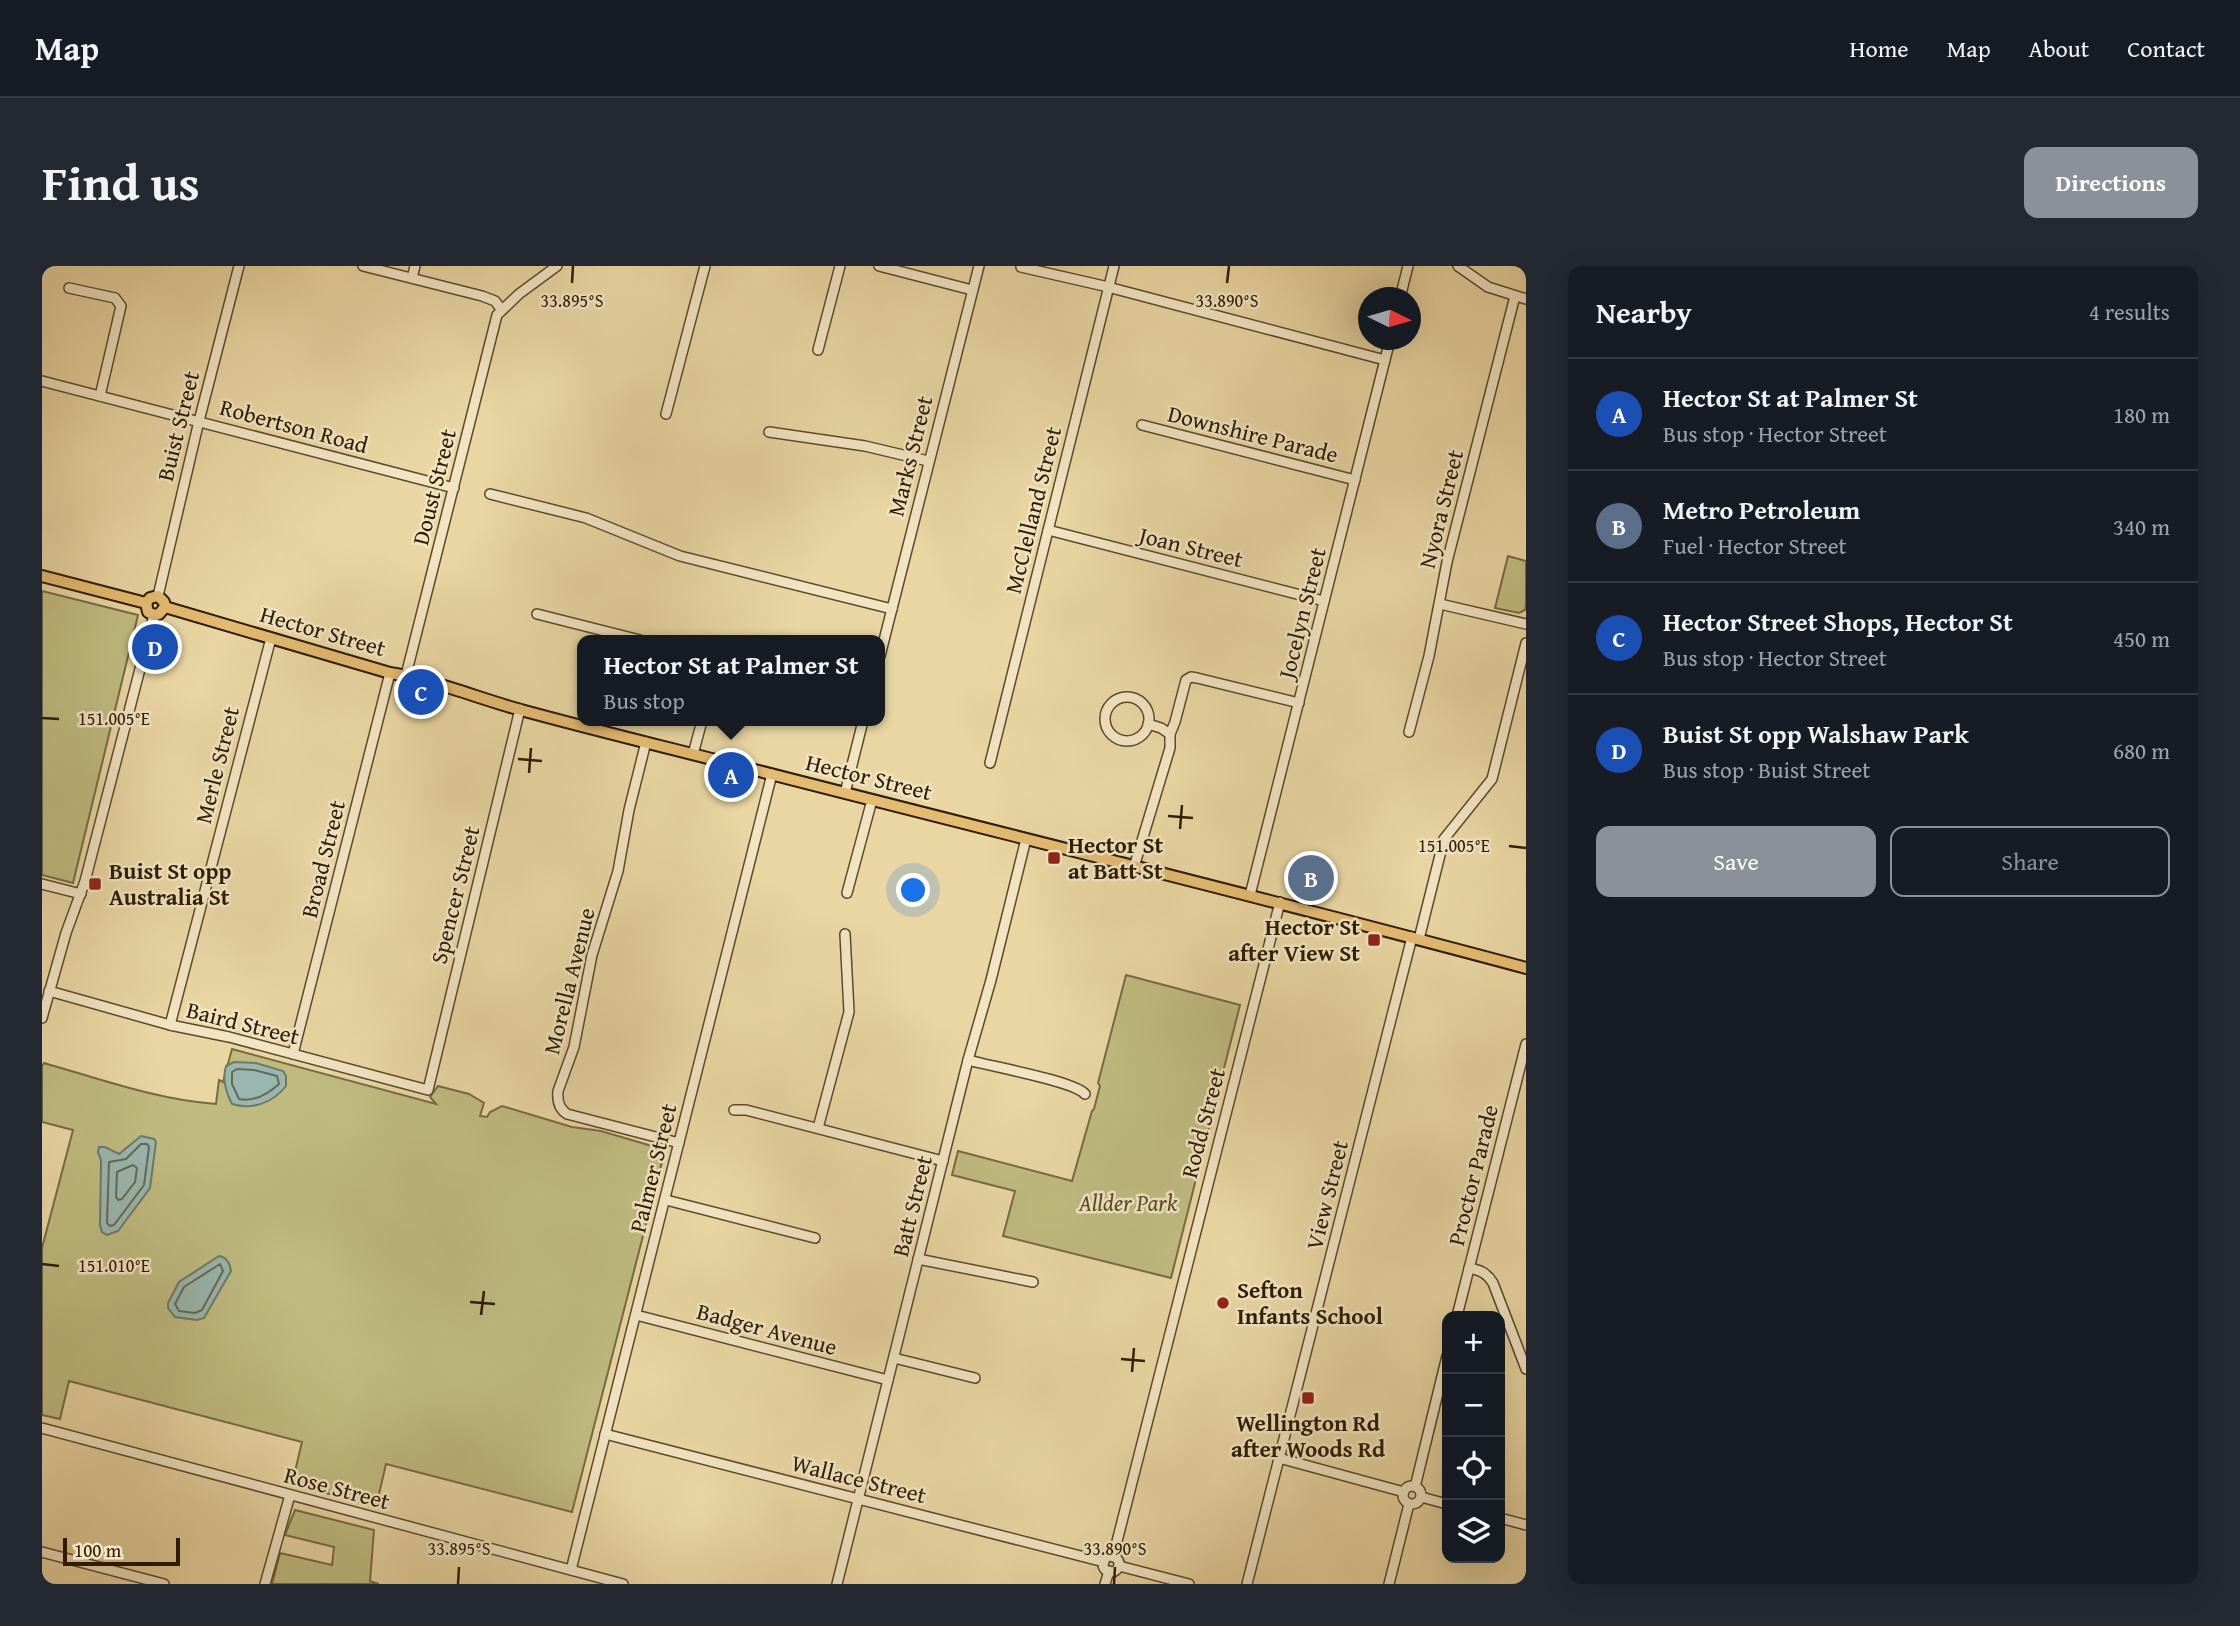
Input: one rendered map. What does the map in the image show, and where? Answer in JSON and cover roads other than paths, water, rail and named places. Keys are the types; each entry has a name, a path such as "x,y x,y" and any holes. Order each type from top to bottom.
{"main road":[{"path":"42,576 146,603"},
{"path":"158,596 165,607 159,614 154,615 148,612 146,603 150,598 158,596"},
{"name":"Hector Street","path":"165,607 577,724"},
{"name":"Hector Street","path":"585,726 1280,902 1526,968"}],"street":[{"name":"Buist Street","path":"158,596 239,266"},
{"path":"363,266 482,296 495,301 501,309 557,266"},
{"path":"412,278 415,266"},
{"path":"666,414 705,266"},
{"path":"818,350 840,266"},
{"path":"879,266 972,290"},
{"name":"Marks Street","path":"885,636 979,266"},
{"name":"McClelland Street","path":"990,763 1114,266"},
{"path":"1403,287 1408,266"},
{"path":"1458,266 1488,287 1526,299"},
{"path":"1021,267 1385,360"},
{"path":"69,288 115,298 121,303 100,396"},
{"name":"Nyora Street","path":"1409,732 1429,656 1447,562 1515,296"},
{"name":"Doust Street","path":"406,675 494,325 501,309"},
{"name":"Jocelyn Street","path":"1250,895 1388,350"},
{"name":"Robertson Road","path":"42,381 454,488"},
{"name":"Downshire Parade","path":"1142,425 1355,480"},
{"path":"769,432 865,446 928,461"},
{"path":"490,494 586,518 680,556 892,609"},
{"name":"Joan Street","path":"1048,530 1324,601"},
{"path":"1440,604 1526,624"},
{"path":"537,614 620,635"},
{"path":"42,1018 80,894 154,615"},
{"name":"Merle Street","path":"170,1025 271,638"},
{"name":"View Street","path":"1247,1584 1415,938 1444,839 1492,779 1526,643"},
{"name":"Broad Street","path":"293,1054 390,673"},
{"path":"1134,867 1170,748 1170,734 1185,682 1191,677 1298,703"},
{"path":"1122,698 1132,698 1144,706 1148,724 1143,733 1135,739 1121,740 1113,736 1107,728 1106,713 1114,702 1122,698"},
{"name":"Spencer Street","path":"428,1090 520,709"},
{"path":"1148,724 1170,734"},
{"path":"694,754 701,726"},
{"path":"845,793 862,726"},
{"name":"Morella Avenue","path":"646,742 616,879 592,955 577,1033 558,1091 558,1100 567,1114 679,1143"},
{"name":"Palmer Street","path":"571,1570 772,774"},
{"path":"847,892 872,800"},
{"name":"Batt Street","path":"837,1584 1026,839"},
{"path":"42,884 80,894"},
{"name":"Rodd Street","path":"1114,1557 1280,902"},
{"path":"818,1129 849,1012 845,934"},
{"name":"Baird Street","path":"49,991 170,1025 229,1037 428,1090"},
{"name":"Proctor Parade","path":"1458,1311 1526,1044"},
{"path":"968,1060 1080,1089 1085,1094"},
{"path":"734,1110 746,1110 943,1161"},
{"path":"666,1200 815,1238"},
{"path":"918,1259 1033,1282"},
{"path":"1469,1268 1489,1275 1526,1368"},
{"name":"Badger Avenue","path":"636,1315 888,1380"},
{"path":"894,1358 975,1378"},
{"path":"1415,1487 1443,1374"},
{"name":"Rose Street","path":"42,1428 623,1584"},
{"name":"Wallace Street","path":"605,1434 858,1498 1106,1567"},
{"path":"1279,1458 1404,1492"},
{"path":"1404,1492 1409,1487 1420,1490 1418,1503 1409,1504"},
{"path":"1404,1492 1409,1504"},
{"path":"265,1584 290,1495"},
{"path":"1421,1497 1442,1503"},
{"path":"1389,1584 1409,1504"},
{"path":"1505,1519 1526,1525"},
{"path":"42,1552 164,1584"},
{"path":"1105,1584 1107,1558 1114,1557 1119,1566"},
{"path":"1106,1567 1114,1571 1119,1566"},
{"path":"1119,1566 1189,1584"}],"water":[{"path":"234,1062 256,1063 283,1071 286,1086 275,1097 262,1104 232,1104 224,1076 226,1066"},
{"path":"141,1136 156,1142 150,1188 118,1231 107,1235 102,1232 100,1225 99,1147 119,1154"},
{"path":"219,1256 228,1261 231,1271 204,1318 197,1320 175,1317 168,1308 168,1303 179,1282"}],"place":[{"name":"Buist St opp Walshaw Park","path":"155,647"},
{"name":"Hector Street Shops, Hector St","path":"421,692"},
{"name":"Hector St at Palmer St","path":"731,775"},
{"name":"Hector St at Batt St","path":"1054,858"},
{"name":"Metro Petroleum","path":"1311,878"},
{"name":"Buist St opp Australia St","path":"95,884"},
{"name":"Hector St after View St","path":"1374,940"},
{"name":"Sefton Infants School","path":"1223,1303"},
{"name":"Wellington Rd after Woods Rd","path":"1308,1398"}],"park label":[{"name":"Allder Park","path":"1128,1203"}]}
